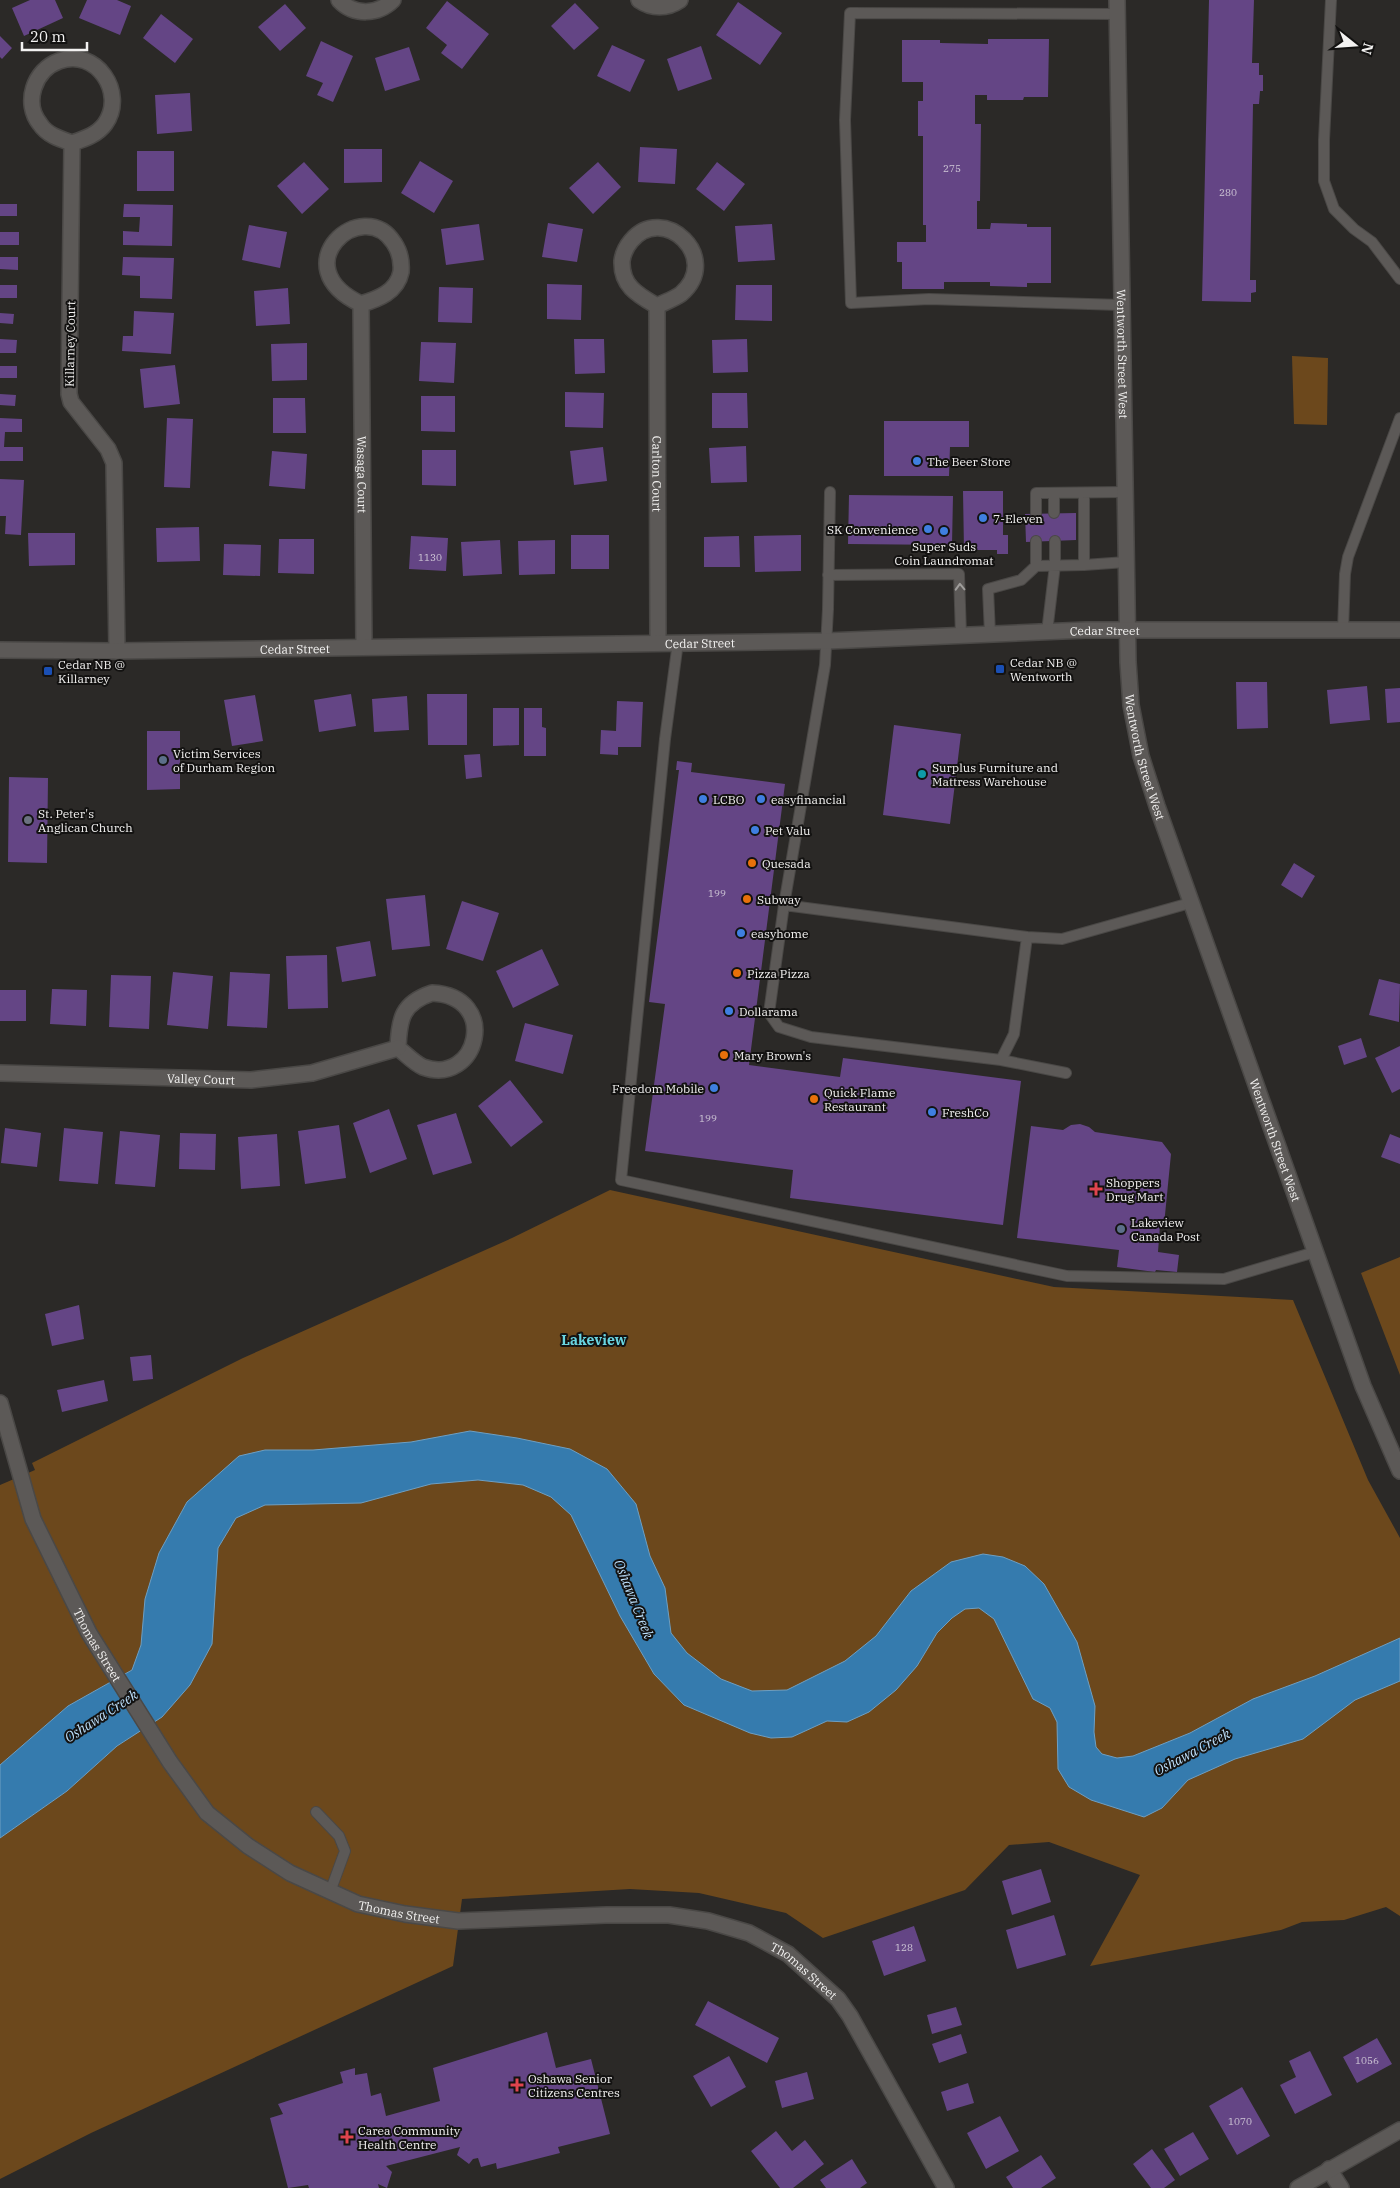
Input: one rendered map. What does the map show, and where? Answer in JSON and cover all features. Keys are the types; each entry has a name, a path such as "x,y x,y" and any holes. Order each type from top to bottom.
{"street":[{"path":"339,0 354,10 365,12 377,10 393,0"},
{"path":"639,0 652,6 663,7 680,0"},
{"name":"Wentworth Street West","path":"1117,7 1124,492 1127,630 1131,705 1141,756 1190,903 1363,1386 1400,1471"},
{"path":"73,59 90,63 101,71 111,86 113,100 110,114 104,126 93,135 72,143 50,134 40,124 33,112 31,98 36,80 45,69 59,61 73,59"},
{"name":"Killarney Court","path":"72,143 69,394 71,402 108,449 114,463 117,651"},
{"path":"371,227 382,231 392,238 399,249 402,261 400,274 395,285 386,294 361,304 340,292 332,283 327,259 331,248 347,230 371,227"},
{"path":"657,228 669,229 680,235 688,243 694,254 695,265 693,277 688,287 679,295 657,306 634,292 626,283 622,271 622,258 630,242 645,230 657,228"},
{"name":"Wasaga Court","path":"361,304 364,646"},
{"name":"Carlton Court","path":"657,306 658,642"},
{"name":"Cedar Street","path":"0,650 117,651 364,646 827,641 1127,630 1400,630"},
{"path":"432,993 445,994 460,1000 469,1009 473,1018 475,1038 470,1051 455,1065 434,1070 421,1066 398,1048 401,1020 408,1007 418,998 432,993"},
{"name":"Valley Court","path":"0,1073 251,1080 312,1073 398,1048"},
{"name":"Thomas Street","path":"0,1403 33,1519 89,1633 170,1762 207,1813 248,1846 290,1873 358,1904 405,1914 458,1921 606,1915 668,1915 708,1921 749,1933 788,1954 838,1999 850,2016 946,2188"},
{"path":"1298,2188 1400,2130"},
{"path":"1329,2169 1341,2188"}],"lane":[{"path":"1330,0 1324,181 1334,208 1354,229 1372,242 1400,279"},
{"path":"1117,7 850,13 845,120 851,303 929,299 1121,305"},
{"path":"1343,631 1345,574 1348,557 1400,418"},
{"path":"830,492 825,665 784,905 769,1013 779,1027 811,1037 1001,1060 1066,1073"},
{"path":"1036,514 1036,493 1084,494 1124,492"},
{"path":"1054,493 1054,513"},
{"path":"1084,494 1084,565"},
{"path":"1036,541 1036,566"},
{"path":"1047,632 1055,565 1055,541"},
{"path":"990,634 988,589 1021,580 1036,566 1126,562"},
{"path":"828,575 960,574 961,636"},
{"path":"678,642 665,739 621,1180 1067,1276 1224,1279 1315,1252"},
{"path":"784,905 1027,937 1062,939 1190,903"},
{"path":"1001,1060 1014,1034 1027,937"},
{"path":"316,1812 339,1836 345,1851 330,1892"}],"shaded area":[{"path":"1292,356 1328,358 1327,425 1294,424"},
{"path":"610,1190 1054,1287 1293,1300 1368,1480 1400,1538 1400,1916 1386,1907 1344,1920 1302,1922 1281,1930 1090,1966 1140,1875 1049,1842 1009,1845 965,1890 823,1938 786,1913 699,1893 630,1889 462,1899 453,1966 91,2133 0,2179 0,1838 67,1791 117,1746 161,1716 132,1670 68,1706 0,1765 0,1485 35,1470 32,1463 243,1358 512,1238"},
{"path":"1400,1257 1400,1375 1361,1273"}],"water":[{"name":"Oshawa Creek","path":"470,1431 570,1449 607,1469 636,1504 650,1556 665,1588 671,1633 687,1653 721,1679 752,1691 787,1690 845,1661 876,1636 911,1591 951,1562 983,1554 1003,1557 1025,1566 1044,1584 1077,1642 1095,1706 1094,1732 1096,1747 1102,1754 1117,1758 1133,1756 1190,1733 1253,1699 1315,1676 1400,1638 1400,1681 1355,1700 1303,1739 1235,1759 1188,1780 1162,1808 1144,1817 1091,1800 1069,1787 1058,1769 1057,1722 1050,1708 1033,1699 994,1619 979,1608 965,1609 952,1618 937,1633 917,1666 896,1690 869,1712 847,1722 827,1721 792,1737 771,1738 750,1733 684,1705 654,1674 620,1616 571,1515 551,1497 523,1485 478,1480 431,1484 361,1503 265,1505 236,1518 218,1548 212,1644 190,1685 162,1717 117,1746 67,1791 0,1838 0,1765 68,1706 132,1670 141,1645 145,1599 159,1553 187,1502 239,1456 265,1450 313,1450 411,1442"}],"building":[{"path":"30,0 55,0 63,18 24,36 12,8"},
{"path":"87,0 117,0 131,6 120,35 79,18"},
{"path":"1209,0 1254,0 1252,63 1259,63 1259,75 1263,75 1263,91 1260,91 1259,104 1253,104 1250,280 1256,280 1256,292 1251,293 1251,302 1202,301"},
{"path":"447,1 489,34 462,69 441,53 447,45 426,28"},
{"path":"738,2 782,33 760,65 716,35"},
{"path":"575,3 599,28 574,50 551,26"},
{"path":"285,4 306,28 280,51 258,27"},
{"path":"161,14 193,39 175,63 143,38"},
{"path":"0,36 12,48 2,59 0,57"},
{"path":"988,39 1049,39 1048,97 1024,97 1023,100 987,100 987,95 975,95 975,124 981,124 980,201 977,201 977,229 990,229 991,223 1027,224 1027,227 1051,227 1051,283 1027,283 1027,287 990,286 990,282 944,282 944,289 902,289 902,262 897,262 897,242 926,242 926,225 923,225 923,136 918,136 918,101 923,101 923,82 902,82 902,40 940,40 940,43 988,44"},
{"path":"321,41 353,56 333,102 317,95 323,83 306,76"},
{"path":"612,45 645,60 630,92 597,76"},
{"path":"701,46 712,79 678,91 667,59"},
{"path":"409,47 420,80 385,91 375,58"},
{"path":"190,93 192,131 157,134 155,95"},
{"path":"640,147 677,149 675,184 638,182"},
{"path":"344,149 382,149 382,182 344,183"},
{"path":"137,151 174,151 174,191 137,191"},
{"path":"420,161 453,181 434,213 401,193"},
{"path":"304,162 329,189 302,214 277,186"},
{"path":"598,162 621,187 593,214 569,188"},
{"path":"717,162 745,184 724,211 696,189"},
{"path":"0,204 17,204 17,216 0,216"},
{"path":"124,204 173,205 172,246 123,245 123,231 139,232 140,217 123,217"},
{"path":"548,223 583,229 577,262 542,257"},
{"path":"479,224 484,260 446,265 441,229"},
{"path":"772,224 775,260 738,262 735,226"},
{"path":"249,225 287,232 280,268 242,260"},
{"path":"0,232 19,232 19,245 0,245"},
{"path":"0,257 18,257 18,270 0,269"},
{"path":"123,257 174,258 172,299 140,298 140,276 122,275"},
{"path":"547,284 582,285 581,320 547,319"},
{"path":"0,285 17,285 17,298 0,298"},
{"path":"736,285 772,285 772,321 735,320"},
{"path":"439,287 473,288 472,323 438,322"},
{"path":"288,288 290,324 256,326 254,291"},
{"path":"134,311 174,313 171,354 122,351 123,336 133,336"},
{"path":"0,313 14,314 13,324 0,323"},
{"path":"0,339 17,340 16,353 0,353"},
{"path":"574,339 604,339 605,373 575,374"},
{"path":"747,339 748,372 713,373 712,340"},
{"path":"421,342 456,343 454,383 419,381"},
{"path":"307,343 307,380 272,381 271,344"},
{"path":"175,365 180,404 144,408 140,369"},
{"path":"0,366 17,366 17,378 0,378"},
{"path":"565,392 604,393 603,428 565,427"},
{"path":"712,393 747,393 748,428 712,428"},
{"path":"0,394 16,395 15,406 0,405"},
{"path":"421,396 455,396 455,432 421,431"},
{"path":"273,398 305,398 306,433 273,433"},
{"path":"0,418 22,419 22,432 5,432 4,447 23,447 23,461 0,461"},
{"path":"167,418 193,419 190,488 164,487"},
{"name":"The Beer Store","path":"884,421 969,421 969,447 950,447 949,476 884,476"},
{"path":"746,446 747,482 711,483 709,448"},
{"path":"603,447 607,481 574,485 570,451"},
{"path":"422,450 456,450 456,486 422,485"},
{"path":"272,451 307,454 305,489 269,486"},
{"path":"0,479 24,480 21,535 5,534 6,516 0,516"},
{"name":"7-Eleven","path":"963,491 1003,491 1003,535 1008,535 1008,554 997,554 997,550 964,550"},
{"path":"849,495 953,496 952,545 848,544"},
{"path":"1076,513 1076,540 1026,542 1025,514"},
{"path":"199,527 200,561 157,562 156,528"},
{"path":"28,533 75,533 75,565 29,566"},
{"path":"571,535 609,535 609,569 571,569"},
{"path":"801,535 801,571 755,572 754,536"},
{"path":"411,536 448,538 446,571 409,569"},
{"path":"739,536 740,567 704,567 704,537"},
{"path":"279,539 314,539 314,574 278,573"},
{"path":"500,540 502,574 463,576 461,542"},
{"path":"555,540 555,574 519,575 518,541"},
{"path":"224,544 261,545 260,576 223,575"},
{"path":"1236,682 1267,682 1268,728 1237,729"},
{"path":"1367,686 1370,720 1330,724 1327,690"},
{"path":"1400,688 1400,722 1387,723 1385,689"},
{"path":"351,694 356,726 319,732 314,700"},
{"path":"427,694 467,694 467,745 428,745"},
{"path":"255,695 263,741 232,746 224,700"},
{"path":"407,696 409,730 374,732 372,699"},
{"path":"617,701 643,702 641,747 618,747 618,755 600,754 601,730 616,731"},
{"path":"493,708 519,708 519,745 493,746"},
{"path":"524,708 542,708 542,727 546,728 546,756 524,756"},
{"name":"Surplus Furniture and Mattress Warehouse","path":"894,725 961,734 950,824 883,815"},
{"name":"Victim Services of Durham Region","path":"147,731 180,731 180,789 147,790"},
{"path":"480,754 482,777 466,779 464,755"},
{"path":"677,761 692,763 691,772 785,784 749,1065 840,1077 843,1058 1021,1081 1003,1225 790,1198 793,1170 645,1151 665,1004 649,1002 679,770 676,770"},
{"name":"St. Peter's Anglican Church","path":"9,777 48,778 47,863 8,862"},
{"path":"1294,863 1315,876 1302,898 1281,885"},
{"path":"425,895 430,946 392,950 386,899"},
{"path":"462,901 499,913 483,961 446,949"},
{"path":"370,941 376,976 342,982 336,947"},
{"path":"542,949 559,985 513,1008 496,971"},
{"path":"327,955 328,1008 288,1009 286,956"},
{"path":"173,972 213,976 208,1029 167,1025"},
{"path":"230,972 270,974 267,1028 227,1026"},
{"path":"111,975 151,976 149,1029 109,1027"},
{"path":"1379,979 1400,984 1399,1022 1369,1015"},
{"path":"52,989 87,990 86,1026 50,1024"},
{"path":"0,990 26,990 26,1021 0,1021"},
{"path":"525,1023 573,1035 563,1074 515,1061"},
{"path":"1361,1038 1367,1057 1344,1065 1338,1046"},
{"path":"1400,1046 1400,1089 1392,1093 1375,1058"},
{"path":"510,1080 543,1122 511,1147 478,1106"},
{"path":"389,1109 407,1159 370,1173 353,1123"},
{"path":"456,1113 472,1163 433,1175 417,1125"},
{"name":"Shoppers Drug Mart","path":"1080,1124 1089,1127 1095,1132 1162,1142 1171,1154 1164,1225 1160,1225 1158,1252 1179,1255 1177,1272 1156,1270 1155,1272 1117,1267 1119,1250 1017,1238 1031,1126 1063,1130 1071,1125"},
{"path":"339,1125 346,1178 305,1184 298,1131"},
{"path":"5,1128 41,1133 37,1167 1,1163"},
{"path":"64,1128 103,1132 98,1184 59,1181"},
{"path":"120,1131 160,1135 155,1187 115,1184"},
{"path":"180,1133 216,1134 215,1170 179,1169"},
{"path":"277,1134 280,1186 241,1189 238,1137"},
{"path":"1390,1134 1400,1138 1400,1164 1381,1157"},
{"path":"79,1305 84,1339 52,1346 45,1314"},
{"path":"151,1355 153,1379 133,1381 130,1357"},
{"path":"104,1380 108,1401 62,1412 57,1390"},
{"path":"1041,1869 1051,1902 1012,1915 1002,1881"},
{"path":"1054,1915 1066,1955 1017,1969 1006,1930"},
{"path":"914,1926 926,1961 884,1976 872,1941"},
{"path":"708,2001 779,2038 767,2063 695,2025"},
{"path":"956,2007 962,2025 932,2034 927,2015"},
{"path":"547,2032 556,2068 591,2059 610,2134 558,2147 560,2153 497,2169 496,2163 481,2167 478,2158 473,2159 469,2164 457,2155 460,2147 386,2166 392,2172 387,2188 378,2184 379,2188 309,2188 308,2185 288,2188 270,2118 283,2114 278,2104 343,2083 340,2072 355,2068 355,2075 367,2073 371,2096 381,2093 386,2116 440,2101 433,2068"},
{"path":"961,2034 967,2053 939,2063 932,2044"},
{"path":"1377,2038 1392,2064 1357,2083 1343,2057"},
{"path":"1310,2051 1332,2095 1295,2114 1280,2085 1296,2077 1289,2061"},
{"path":"729,2056 746,2087 711,2107 693,2076"},
{"path":"807,2072 814,2099 782,2108 775,2081"},
{"path":"968,2083 974,2103 947,2111 941,2092"},
{"path":"1242,2087 1270,2136 1237,2155 1209,2106"},
{"path":"1000,2116 1019,2151 986,2169 967,2133"},
{"path":"776,2131 792,2151 805,2140 824,2164 793,2188 780,2188 751,2151"},
{"path":"1193,2132 1209,2159 1180,2176 1164,2149"},
{"path":"1152,2149 1175,2180 1164,2188 1151,2188 1133,2164"},
{"path":"1041,2155 1056,2178 1041,2188 1013,2188 1006,2177"},
{"path":"852,2159 867,2183 860,2188 826,2188 820,2180"}],"place":[{"name":"The Beer Store","path":"917,461"},
{"name":"7-Eleven","path":"983,518"},
{"name":"SK Convenience","path":"928,529"},
{"name":"Super Suds Coin Laundromat","path":"944,531"},
{"name":"Cedar NB @ Wentworth","path":"1000,669"},
{"name":"Cedar NB @ Killarney","path":"48,671"},
{"name":"Victim Services of Durham Region","path":"163,760"},
{"name":"Surplus Furniture and Mattress Warehouse","path":"922,774"},
{"name":"LCBO","path":"703,799"},
{"name":"easyfinancial","path":"761,799"},
{"name":"St. Peter's Anglican Church","path":"28,820"},
{"name":"Pet Valu","path":"755,830"},
{"name":"Quesada","path":"752,863"},
{"name":"Subway","path":"747,899"},
{"name":"easyhome","path":"741,933"},
{"name":"Pizza Pizza","path":"737,973"},
{"name":"Dollarama","path":"729,1011"},
{"name":"Mary Brown's","path":"724,1055"},
{"name":"Freedom Mobile","path":"714,1088"},
{"name":"Quick Flame Restaurant","path":"814,1099"},
{"name":"FreshCo","path":"932,1112"},
{"name":"Shoppers Drug Mart","path":"1096,1189"},
{"name":"Lakeview Canada Post","path":"1121,1229"},
{"name":"Oshawa Senior Citizens Centres","path":"517,2085"},
{"name":"Carea Community Health Centre","path":"347,2137"}],"district":[{"name":"Lakeview","path":"594,1340"}]}
